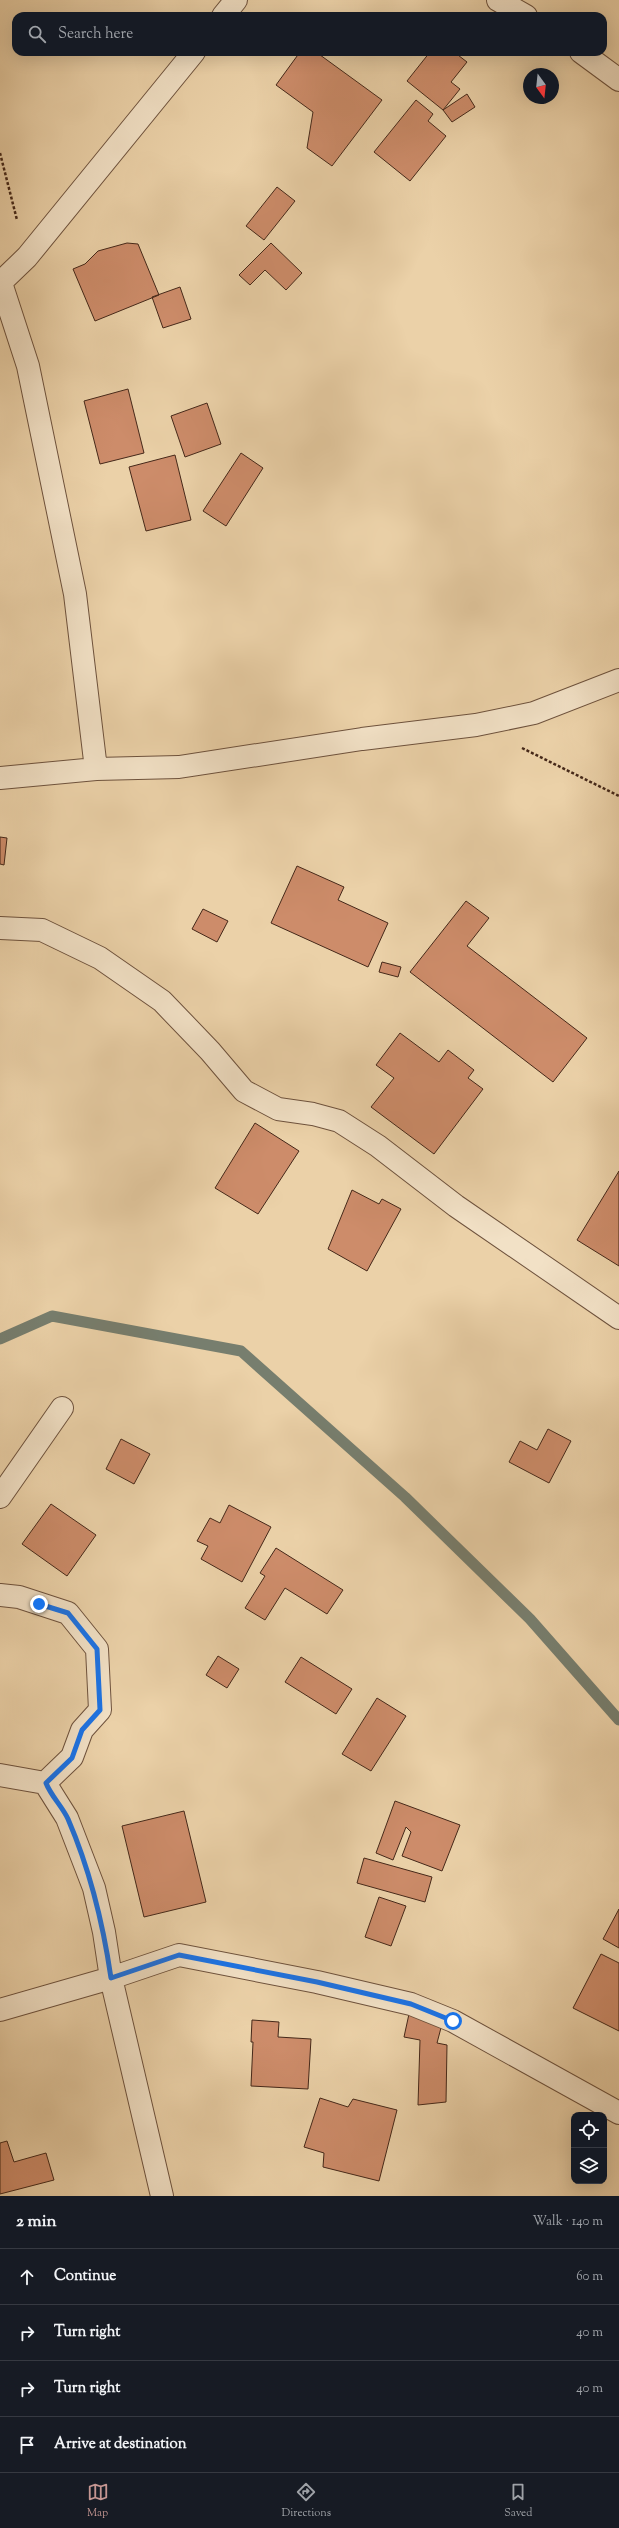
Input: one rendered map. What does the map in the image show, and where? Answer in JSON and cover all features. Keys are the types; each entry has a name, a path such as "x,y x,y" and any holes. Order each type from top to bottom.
{"street":[{"path":"226,12 236,0"},
{"path":"498,0 519,12"},
{"path":"96,768 75,594 28,366 0,283 27,257 191,56"},
{"path":"586,56 619,80"},
{"path":"0,778 96,768 179,767 362,739 476,725 534,714 619,680"},
{"path":"0,928 42,930 100,958 162,1001 210,1051 244,1091 278,1109 313,1114 339,1121 378,1146 456,1206 619,1318"},
{"path":"0,1497 62,1408"},
{"path":"0,1595 19,1597 68,1613 97,1649 100,1710 82,1730 72,1758 46,1783"},
{"path":"0,1775 46,1783 67,1818 94,1888 104,1932 111,1978 162,2196"},
{"path":"0,2010 111,1978 179,1955 317,1982 411,2004 453,2021 619,2114"}],"path":[{"path":"0,152 27,257"},
{"path":"519,746 619,796"}],"building":[{"path":"297,56 322,56 382,100 332,166 307,148 313,112 276,85"},
{"path":"427,56 459,56 467,62 451,82 460,89 443,110 407,81"},
{"path":"467,94 475,107 452,122 443,110"},
{"path":"416,100 433,114 428,121 446,136 410,181 374,152"},
{"path":"277,187 295,201 264,240 246,226"},
{"path":"127,243 138,244 159,295 95,321 73,269 85,264 98,251"},
{"path":"271,243 302,273 286,290 265,270 250,285 239,275"},
{"path":"180,287 191,319 163,328 152,297"},
{"path":"128,389 144,453 100,464 84,401"},
{"path":"207,403 221,444 185,457 171,416"},
{"path":"241,453 263,468 226,526 203,511"},
{"path":"175,455 191,520 146,531 129,467"},
{"path":"0,837 7,838 4,865 0,864"},
{"path":"297,866 344,887 338,900 388,923 368,967 271,923"},
{"path":"466,901 489,918 467,946 587,1038 553,1082 410,972"},
{"path":"203,909 228,921 217,942 192,929"},
{"path":"382,962 401,967 398,977 379,972"},
{"path":"400,1033 439,1062 448,1050 474,1070 468,1078 483,1089 434,1154 371,1107 394,1078 376,1065"},
{"path":"255,1123 299,1151 258,1214 215,1188"},
{"path":"619,1171 619,1266 577,1240"},
{"path":"352,1190 379,1204 382,1199 401,1209 367,1271 328,1249"},
{"path":"548,1429 571,1441 549,1483 509,1462 520,1441 537,1450"},
{"path":"121,1439 150,1454 134,1484 106,1469"},
{"path":"51,1504 96,1535 67,1576 22,1544"},
{"path":"229,1505 271,1527 242,1582 201,1559 208,1546 197,1541 210,1518 220,1523"},
{"path":"276,1548 343,1590 327,1614 285,1588 265,1620 245,1608 265,1576 260,1573"},
{"path":"218,1656 239,1669 227,1688 206,1675"},
{"path":"301,1657 352,1689 336,1714 285,1682"},
{"path":"377,1698 406,1716 371,1771 342,1754"},
{"path":"395,1801 460,1825 442,1871 402,1856 411,1832 406,1827 393,1860 376,1853"},
{"path":"184,1811 206,1902 144,1917 122,1826"},
{"path":"364,1858 432,1877 425,1902 357,1883"},
{"path":"379,1897 406,1906 391,1946 365,1937"},
{"path":"619,1909 619,1948 603,1939"},
{"path":"601,1954 619,1963 619,2031 573,2008"},
{"path":"409,2014 442,2024 437,2043 447,2045 446,2102 418,2105 420,2040 404,2037"},
{"path":"252,2020 279,2022 278,2037 311,2039 308,2089 251,2086 253,2042 251,2042"},
{"path":"320,2098 348,2107 353,2099 397,2110 379,2181 323,2167 324,2153 304,2147"},
{"path":"7,2141 14,2162 46,2153 54,2180 0,2194 0,2143"}],"waterway":[{"path":"0,1339 52,1316 241,1351 405,1497 530,1619 619,1720"}],"route":[{"path":"39,1604 68,1613 97,1649 100,1682 100,1710 82,1730 72,1758 46,1783 49,1791 67,1818 94,1888 104,1932 111,1978 179,1955 317,1982 411,2004 453,2021"}]}
